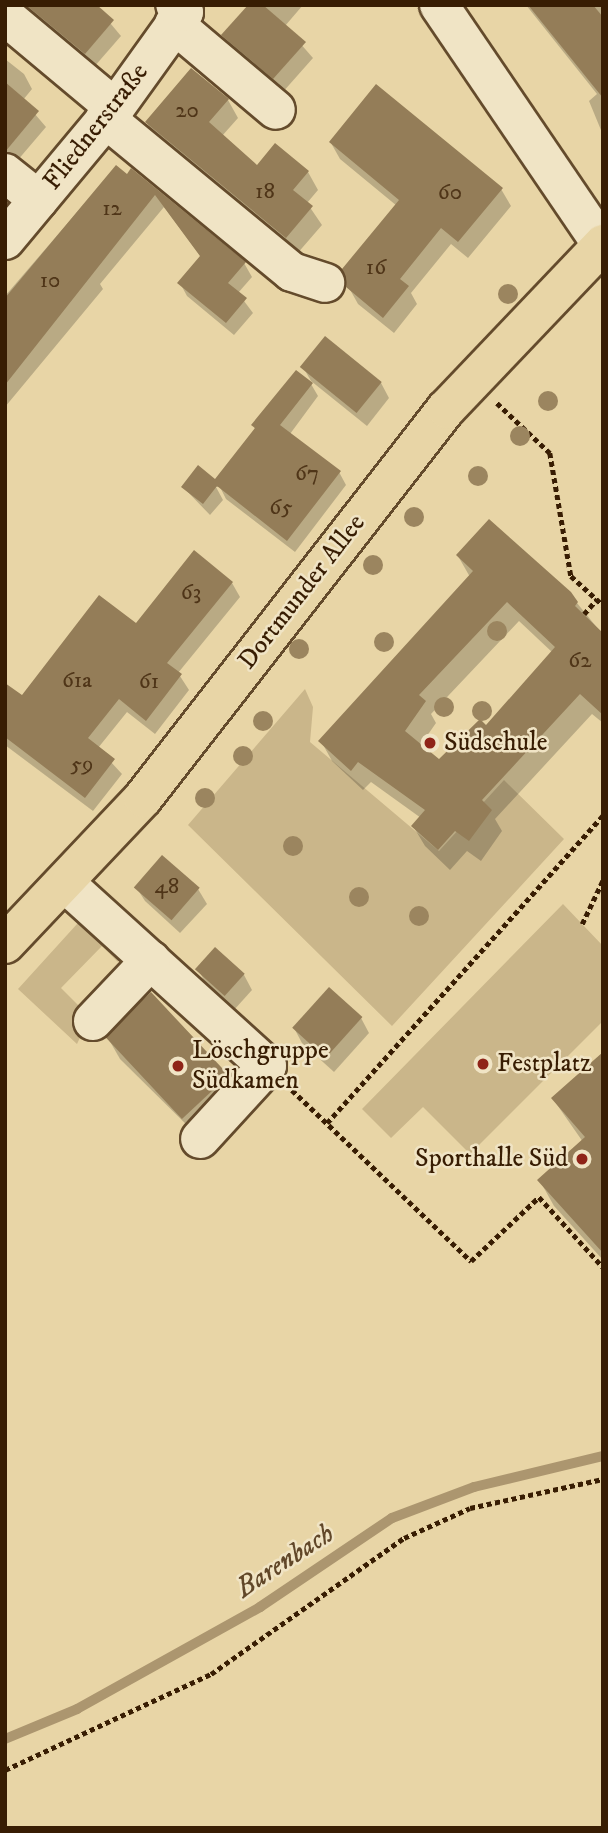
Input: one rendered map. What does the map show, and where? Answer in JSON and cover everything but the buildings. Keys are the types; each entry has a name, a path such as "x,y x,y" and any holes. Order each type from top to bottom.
{"main road":[{"name":"Dortmunder Allee","path":"5,944 66,884 143,798 446,409 602,245"}],"street":[{"path":"439,5 602,245"},
{"path":"178,14 276,110"},
{"name":"Fliednerstraße","path":"5,240 110,113 178,14"},
{"path":"5,16 110,113 292,272 325,283"},
{"path":"5,173 39,200"},
{"path":"66,884 267,1066 200,1139"},
{"path":"93,1021 151,960"}],"path":[{"path":"485,408 493,399 551,453 571,576 603,605"},
{"path":"584,614 597,599"},
{"path":"327,1123 603,815"},
{"path":"582,924 603,880"},
{"path":"267,1066 471,1261 539,1197 603,1267"},
{"path":"5,1770 211,1674 404,1538 470,1508 603,1479"}],"shaded area":[{"path":"305,689 313,707 310,742 439,851 504,780 564,839 392,1026 188,825"},
{"name":"Festplatz","path":"563,904 603,946 603,1021 470,1154 423,1107 391,1138 362,1109"},
{"path":"87,913 123,953 118,962 102,946 61,988 84,1011 83,1031 77,1044 18,989"}],"waterway":[{"name":"Barenbach","path":"5,1739 77,1709 260,1607 392,1518 474,1487 603,1456"}],"place":[{"name":"Südschule","path":"430,743"},
{"name":"Festplatz","path":"483,1064"},
{"name":"Löschgruppe Südkamen","path":"178,1066"},
{"name":"Sporthalle Süd","path":"582,1159"}]}
